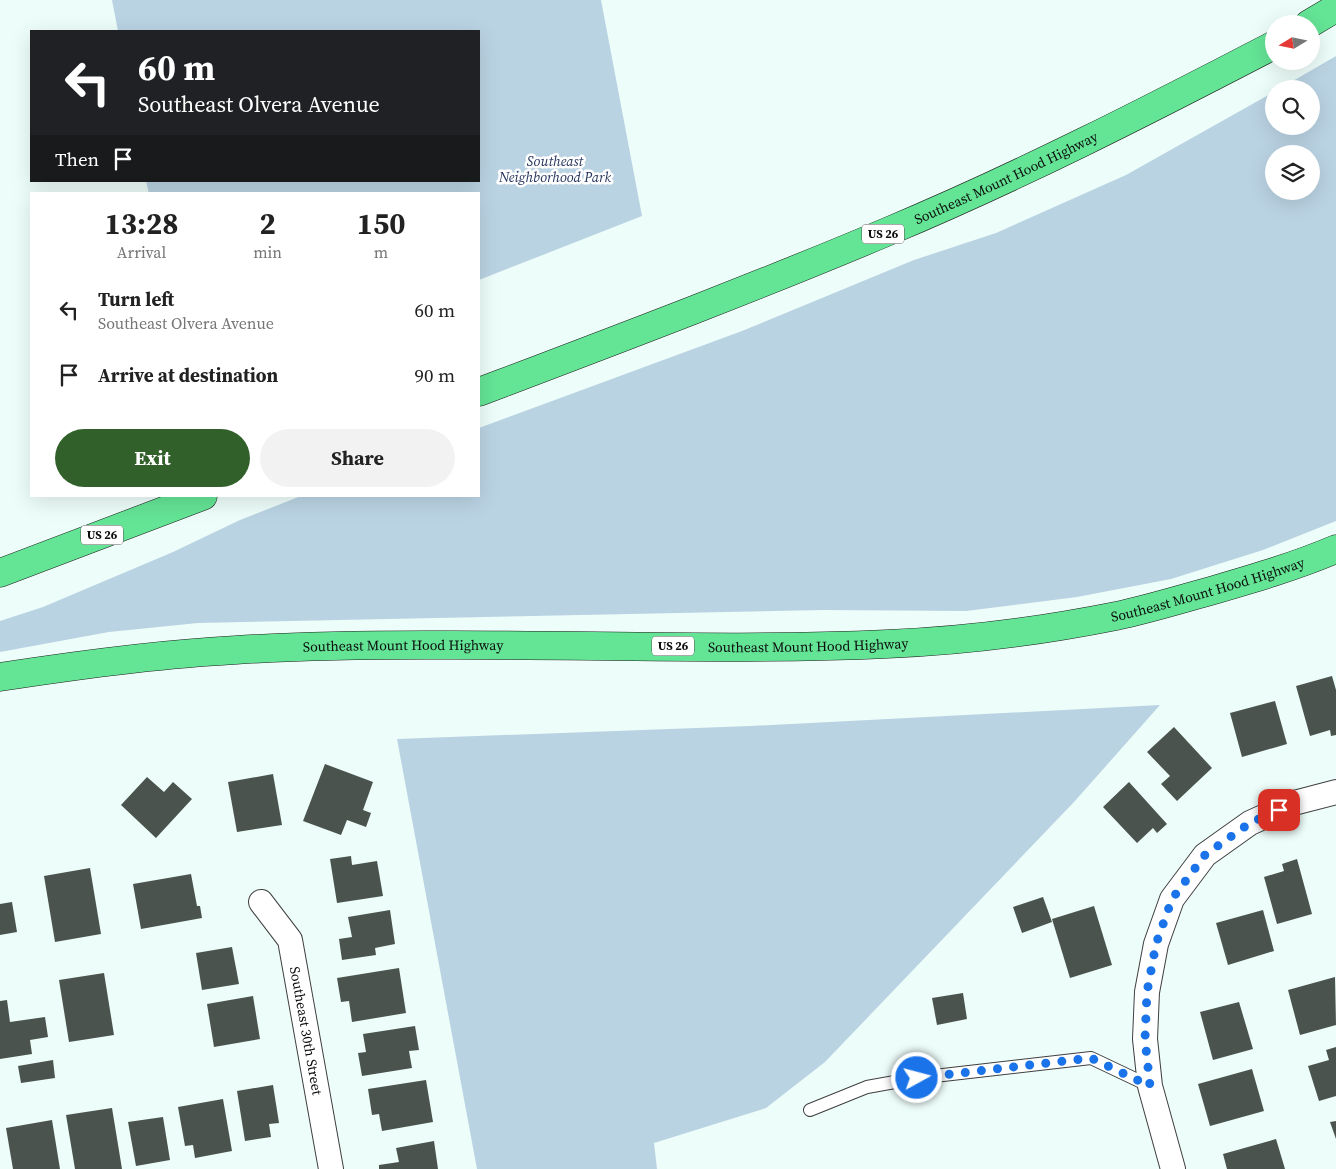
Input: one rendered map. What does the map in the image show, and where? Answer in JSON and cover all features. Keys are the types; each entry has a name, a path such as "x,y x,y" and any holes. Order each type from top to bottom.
{"highway":[{"path":"1320,18 1336,8"},
{"name":"Southeast Mount Hood Highway","path":"480,392 889,231 1020,173 1265,50"},
{"name":"US 26","path":"0,573 200,497"},
{"name":"Southeast Mount Hood Highway","path":"0,676 149,657 296,647 425,644 788,646 889,644 942,640 1015,632 1115,616 1263,576 1300,564 1336,549"}],"street":[{"path":"1173,1169 1150,1086 1145,1039 1147,992 1156,944 1172,899 1205,855 1250,823 1294,803 1336,792"},
{"name":"Southeast 30th Street","path":"261,902 290,940 330,1169"}],"lane":[{"path":"810,1110 867,1087 917,1078 1091,1058 1150,1086"}],"green space":[{"name":"Southeast Neighborhood Park","path":"112,0 601,0 642,216 480,280 480,192 149,192 146,182 480,182 480,30 118,30"},
{"path":"1336,56 1336,521 1263,550 1171,579 1077,597 966,611 824,610 198,623 109,632 0,652 0,621 43,607 173,552 240,520 298,497 480,497 480,428 742,331 914,260 996,233 1126,175 1265,97 1265,135 1320,135 1320,80 1295,80 1312,70 1320,70 1320,65"},
{"path":"1160,705 1074,802 825,1062 766,1108 654,1143 657,1169 477,1169 397,739 750,726"}],"building":[{"path":"1332,676 1336,690 1336,735 1331,736 1330,730 1310,736 1296,686"},
{"path":"1275,701 1287,744 1242,757 1230,713"},
{"path":"1174,727 1212,768 1177,801 1161,784 1170,776 1147,752"},
{"path":"325,764 373,782 363,810 371,813 366,827 347,820 341,835 303,821"},
{"path":"273,774 282,825 237,832 228,782"},
{"path":"147,777 164,792 173,782 192,799 156,838 121,805"},
{"path":"1129,782 1167,824 1157,833 1153,828 1137,843 1103,807"},
{"path":"351,856 352,865 377,861 383,896 337,903 330,859"},
{"path":"1297,859 1312,914 1277,924 1264,877 1284,871 1282,864"},
{"path":"90,868 101,934 55,942 44,876"},
{"path":"191,874 197,906 200,906 202,918 141,929 133,884"},
{"path":"1043,897 1052,922 1022,933 1013,907"},
{"path":"12,902 17,932 0,935 0,904"},
{"path":"1094,906 1112,965 1070,978 1052,919"},
{"path":"390,910 395,944 375,948 376,955 342,960 339,939 352,937 348,917"},
{"path":"1263,910 1274,951 1228,965 1216,923"},
{"path":"232,947 239,984 202,990 196,953"},
{"path":"399,968 406,1013 352,1022 349,1001 341,1002 337,978"},
{"path":"104,973 114,1035 69,1042 59,980"},
{"path":"1335,977 1336,1025 1300,1035 1288,990"},
{"path":"963,993 967,1019 937,1025 932,998"},
{"path":"253,996 260,1039 214,1047 207,1004"},
{"path":"7,1000 10,1022 45,1017 48,1037 30,1040 32,1054 0,1059 0,1001"},
{"path":"1239,1002 1253,1049 1213,1060 1200,1012"},
{"path":"415,1026 419,1050 409,1051 412,1068 362,1076 358,1053 366,1052 363,1034"},
{"path":"1336,1047 1336,1096 1319,1101 1308,1066 1329,1060 1326,1050"},
{"path":"53,1060 55,1078 21,1083 18,1066"},
{"path":"1252,1069 1264,1111 1210,1126 1198,1084"},
{"path":"426,1080 433,1122 382,1131 379,1114 372,1115 368,1089"},
{"path":"273,1085 279,1123 269,1124 271,1137 245,1141 237,1091"},
{"path":"223,1099 232,1151 195,1158 193,1145 185,1146 178,1107"},
{"path":"112,1108 122,1169 75,1169 66,1115"},
{"path":"163,1117 170,1160 136,1166 128,1122"},
{"path":"52,1120 60,1169 13,1169 6,1128"},
{"path":"1336,1121 1336,1139 1330,1122"},
{"path":"1276,1139 1285,1169 1227,1169 1223,1154"},
{"path":"434,1141 438,1169 379,1169 379,1165 399,1162 396,1148"}],"route":[{"path":"917,1078 1091,1058 1150,1086 1145,1039 1147,992 1156,944 1172,899 1205,855 1250,823 1279,810"}]}
